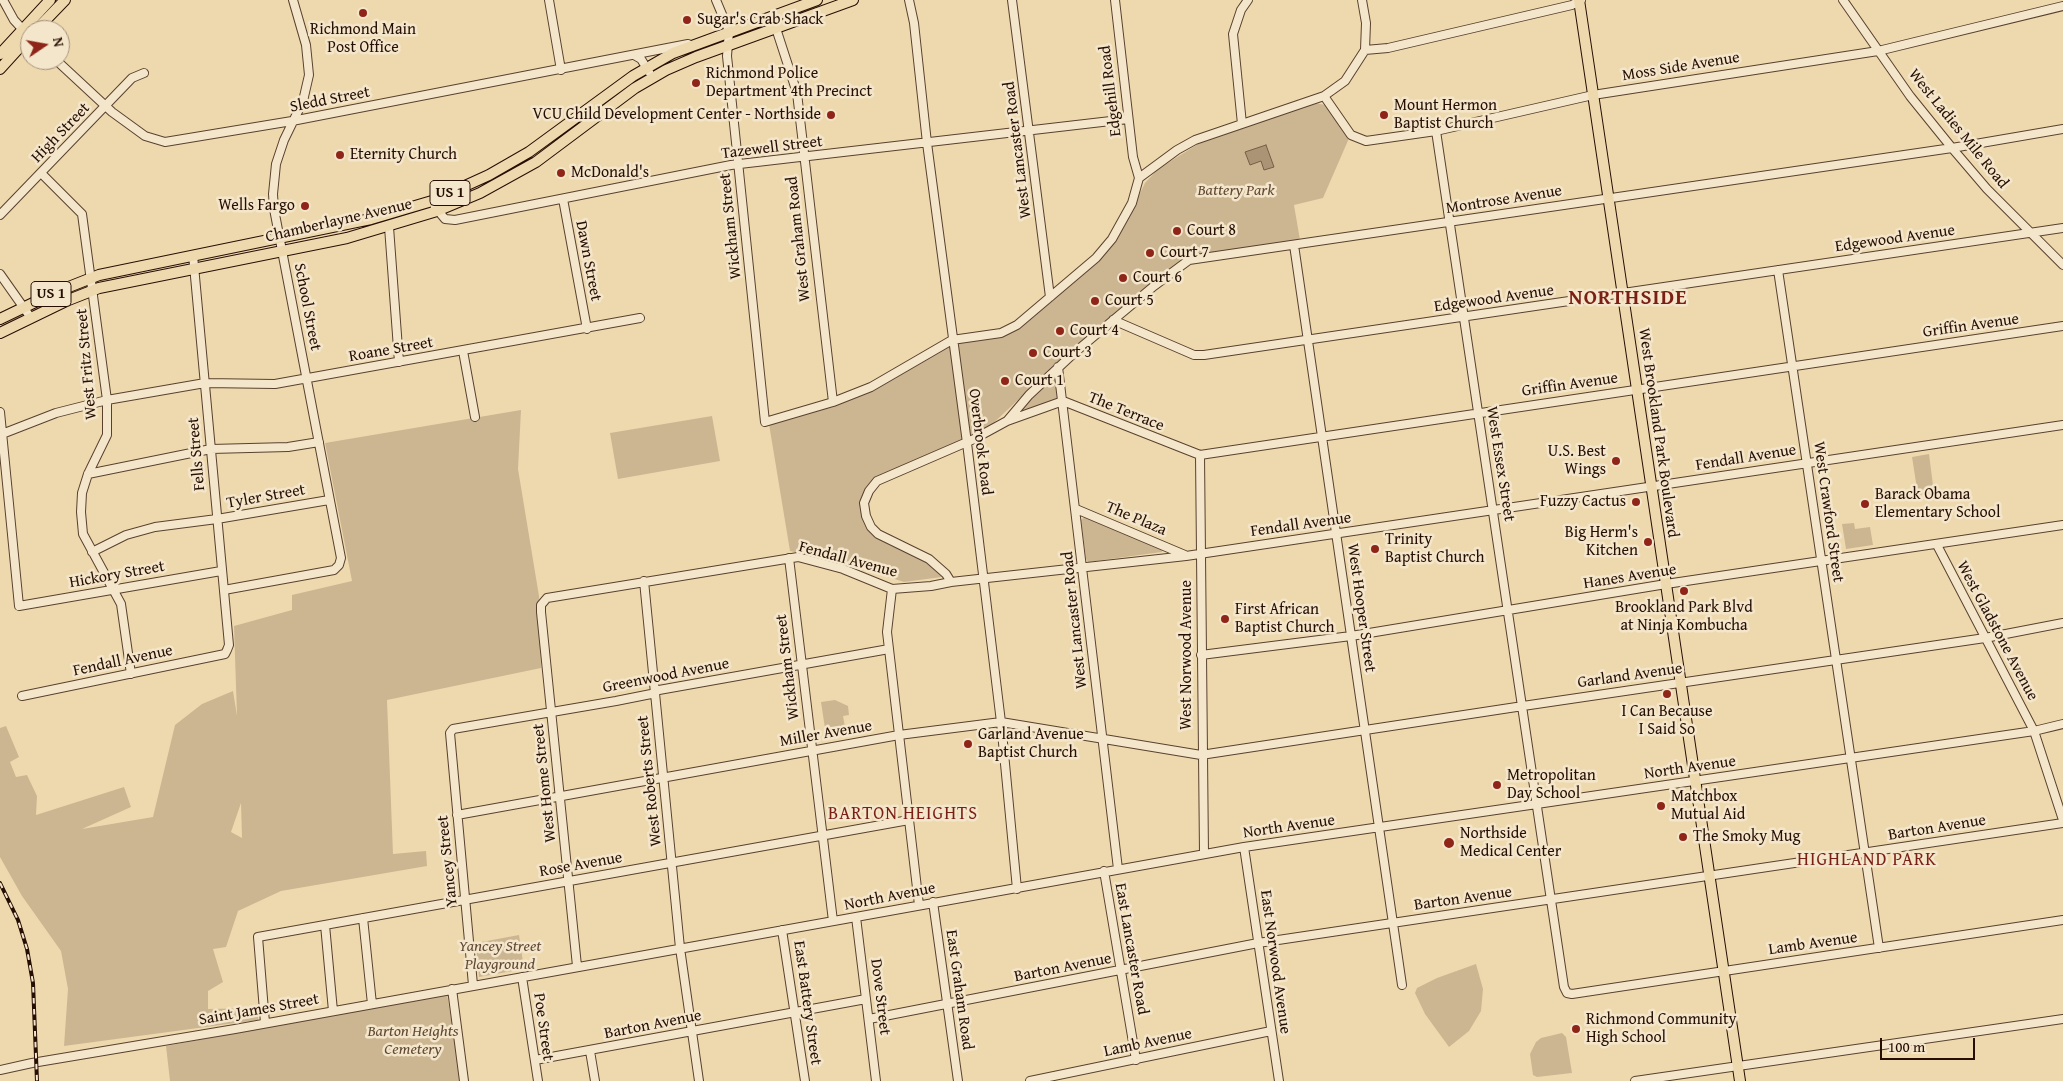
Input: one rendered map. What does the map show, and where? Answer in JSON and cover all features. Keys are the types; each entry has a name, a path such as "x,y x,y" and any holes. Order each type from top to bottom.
{"main road":[{"path":"37,20 50,0"},
{"path":"46,20 65,0"},
{"name":"Chamberlayne Avenue","path":"0,319 91,278 381,216 432,201 489,175 529,152 646,68 700,42 816,0"},
{"name":"Chamberlayne Avenue","path":"0,333 93,290 388,227 437,211 482,192 536,162 630,92 686,61 853,0"},
{"name":"West Brookland Park Boulevard","path":"1580,0 1740,1081"},
{"path":"0,54 20,40"},
{"path":"0,69 20,44"}],"street":[{"path":"3,0 14,20 20,26"},
{"name":"School Street","path":"224,590 334,570 339,565 340,558 274,209 275,174 280,152 306,91 309,66 304,37 293,0"},
{"path":"548,0 562,70"},
{"path":"716,0 729,32"},
{"path":"816,0 820,12"},
{"name":"Overbrook Road","path":"909,0 917,44 927,143 967,442 982,579 1001,722 1018,889"},
{"name":"West Lancaster Road","path":"1012,0 1050,297"},
{"name":"Edgehill Road","path":"1115,0 1133,157 1139,178"},
{"path":"1242,124 1233,34 1241,10 1248,0"},
{"path":"834,402 871,387 952,340 987,336 1009,330 1050,297 1106,247 1132,204 1139,178 1196,140 1324,96 1345,80 1365,50 1366,23 1362,0"},
{"path":"1365,50 1388,48 1572,5 1580,0"},
{"name":"West Ladies Mile Road","path":"1843,0 1878,51 1952,148 2030,233 2063,265"},
{"name":"Moss Side Avenue","path":"1324,96 1351,135 1361,140 1436,130 1593,95 1878,51 2063,6"},
{"name":"West Graham Road","path":"772,16 796,87 834,402"},
{"name":"Wickham Street","path":"729,32 727,45 738,165 765,422 834,402"},
{"name":"Sledd Street","path":"67,70 105,106 145,136 160,141 292,121 700,42"},
{"path":"634,55 653,78"},
{"name":"High Street","path":"0,216 132,78 144,73"},
{"name":"Tazewell Street","path":"437,211 445,218 452,220 738,165 1128,119"},
{"name":"Montrose Avenue","path":"1007,421 1015,408 1058,367 1184,262 1952,148 2063,129"},
{"name":"West Essex Street","path":"1436,130 1564,987 1567,993"},
{"name":"West Fritz Street","path":"41,173 81,211 107,400 107,435 88,474 82,493 81,512 84,534 92,552 122,604 131,674"},
{"name":"Dawn Street","path":"562,199 587,328"},
{"path":"432,201 437,211"},
{"path":"388,227 399,362"},
{"name":"Edgewood Avenue","path":"1113,320 1199,356 2063,228"},
{"name":"West Hooper Street","path":"1294,245 1402,985"},
{"name":"Fells Street","path":"192,255 229,645 227,650"},
{"name":"West Crawford Street","path":"1778,270 1879,948"},
{"path":"0,274 31,318"},
{"name":"Roane Street","path":"2,434 56,413 107,400 205,383 221,382 261,385 306,379 640,318"},
{"name":"Griffin Avenue","path":"1200,455 2063,326"},
{"path":"463,351 475,417"},
{"name":"West Lancaster Road","path":"1058,367 1118,869"},
{"name":"The Terrace","path":"951,582 946,574 929,559 874,530 866,516 864,503 872,486 883,477 927,461 1007,421 1063,401 1200,455"},
{"path":"0,412 2,434"},
{"name":"Fendall Avenue","path":"547,598 798,557 843,569 892,589 931,586 951,582 1186,556 2063,425"},
{"name":"Hickory Street","path":"2,434 19,606 221,571"},
{"path":"88,474 211,449 280,447 319,442"},
{"name":"West Norwood Avenue","path":"1200,455 1201,756 1204,854"},
{"name":"Tyler Street","path":"92,552 126,535 155,527 217,519 329,500"},
{"name":"The Plaza","path":"1076,509 1186,556"},
{"name":"Hanes Avenue","path":"1201,655 1351,636 1666,584 2063,525"},
{"name":"West Gladstone Avenue","path":"1937,545 2034,731 2063,821"},
{"name":"Wickham Street","path":"789,558 833,921"},
{"name":"West Roberts Street","path":"644,581 680,948 699,1081"},
{"path":"892,589 887,632 919,905"},
{"name":"West Home Street","path":"547,598 541,605 541,612 577,966"},
{"name":"Garland Avenue","path":"1201,756 1522,706 1985,638 2063,623"},
{"name":"Greenwood Avenue","path":"450,733 453,729 889,648"},
{"name":"Fendall Avenue","path":"22,696 225,654 227,650"},
{"name":"Miller Avenue","path":"457,815 899,735 1001,722 1201,756"},
{"name":"North Avenue","path":"522,977 1244,847 1380,828 1537,802 1696,781 2034,731 2063,724"},
{"name":"Yancey Street","path":"450,733 473,985"},
{"name":"Rose Avenue","path":"265,1023 258,937 909,820"},
{"name":"Barton Avenue","path":"869,1019 947,1006 1258,943 1865,853 2063,821"},
{"name":"East Norwood Avenue","path":"1244,847 1279,1081"},
{"name":"East Lancaster Road","path":"1104,872 1136,1060"},
{"name":"East Graham Road","path":"934,902 958,1081"},
{"name":"Dove Street","path":"856,917 876,1081"},
{"path":"362,918 372,1004"},
{"name":"Lamb Avenue","path":"1567,993 1572,994 2063,920"},
{"path":"325,925 333,1011"},
{"name":"East Battery Street","path":"782,930 805,1081"},
{"name":"Saint James Street","path":"0,1070 522,977"},
{"name":"Poe Street","path":"522,977 538,1081"},
{"path":"452,989 464,1081"},
{"name":"Barton Avenue","path":"534,1060 866,999"},
{"path":"1635,1081 1655,1080 2063,1018"},
{"name":"Lamb Avenue","path":"1030,1081 1271,1031"},
{"path":"590,1050 595,1081"}],"green space":[{"name":"Battery Park","path":"1315,103 1325,105 1350,136 1323,198 1294,205 1300,240 1183,259 1071,350 986,430 883,474 865,493 867,526 927,562 942,577 904,582 848,564 790,551 769,424 836,405 945,348 962,342 1001,336 1098,260 1133,207 1145,183 1158,169 1203,141"},
{"path":"1052,378 1056,378 1058,398 1021,413 1021,409"},
{"path":"521,410 518,469 539,596 541,668 387,700 393,854 426,851 427,866 281,891 238,911 226,947 213,949 223,982 208,991 208,1009 258,1008 258,1020 64,1046 68,989 61,951 22,896 0,857 0,728 6,726 19,757 10,762 16,777 27,775 37,796 36,815 124,787 131,807 82,829 153,817 175,725 202,704 233,691 237,716 234,626 292,610 292,595 352,581 325,443","holes":["241,803 242,838 231,832"]},
{"path":"712,416 720,461 618,479 610,433"},
{"path":"1929,454 1934,493 1918,495 1912,457"},
{"path":"1086,516 1161,548 1162,552 1088,562 1081,520"},
{"path":"1854,523 1855,529 1870,527 1873,545 1846,549 1842,524"},
{"path":"835,700 848,706 849,715 843,716 846,732 826,735 821,702"},
{"name":"Yancey Street Playground","path":"519,935 524,969 479,977 476,943"},
{"path":"1476,964 1483,989 1481,1011 1469,1031 1449,1047 1425,1014 1415,993 1417,988 1437,978"},
{"name":"Barton Heights Cemetery","path":"447,994 461,1081 170,1081 166,1046"},
{"path":"1562,1033 1566,1037 1572,1073 1537,1077 1533,1075 1530,1054 1536,1042 1541,1038"}],"shaded area":[{"path":"1266,145 1274,167 1264,170 1261,161 1250,165 1245,152"}],"railway":[{"path":"0,883 18,920 27,949 33,983 37,1081"}],"place":[{"name":"Richmond Main Post Office","path":"363,13"},
{"name":"Sugar's Crab Shack","path":"687,20"},
{"name":"Richmond Police Department 4th Precinct","path":"696,83"},
{"name":"VCU Child Development Center - Northside","path":"831,115"},
{"name":"Mount Hermon Baptist Church","path":"1384,115"},
{"name":"Eternity Church","path":"340,155"},
{"name":"McDonald's","path":"561,173"},
{"name":"Wells Fargo","path":"305,206"},
{"name":"Court 8","path":"1177,231"},
{"name":"Court 7","path":"1150,253"},
{"name":"Court 6","path":"1123,278"},
{"name":"Court 5","path":"1095,301"},
{"name":"Court 4","path":"1060,331"},
{"name":"Court 3","path":"1033,353"},
{"name":"Court 1","path":"1005,381"},
{"name":"U.S. Best Wings","path":"1616,461"},
{"name":"Fuzzy Cactus","path":"1636,502"},
{"name":"Barack Obama Elementary School","path":"1865,504"},
{"name":"Big Herm's Kitchen","path":"1648,542"},
{"name":"Trinity Baptist Church","path":"1375,549"},
{"name":"Brookland Park Blvd at Ninja Kombucha","path":"1684,591"},
{"name":"First African Baptist Church","path":"1225,619"},
{"name":"I Can Because I Said So","path":"1667,694"},
{"name":"Garland Avenue Baptist Church","path":"968,744"},
{"name":"Metropolitan Day School","path":"1497,785"},
{"name":"Matchbox Mutual Aid","path":"1661,806"},
{"name":"The Smoky Mug","path":"1683,837"},
{"name":"Northside Medical Center","path":"1449,843"},
{"name":"Richmond Community High School","path":"1576,1029"}],"district":[{"name":"NORTHSIDE","path":"1628,299"},
{"name":"BARTON HEIGHTS","path":"903,814"},
{"name":"HIGHLAND PARK","path":"1867,860"}]}
